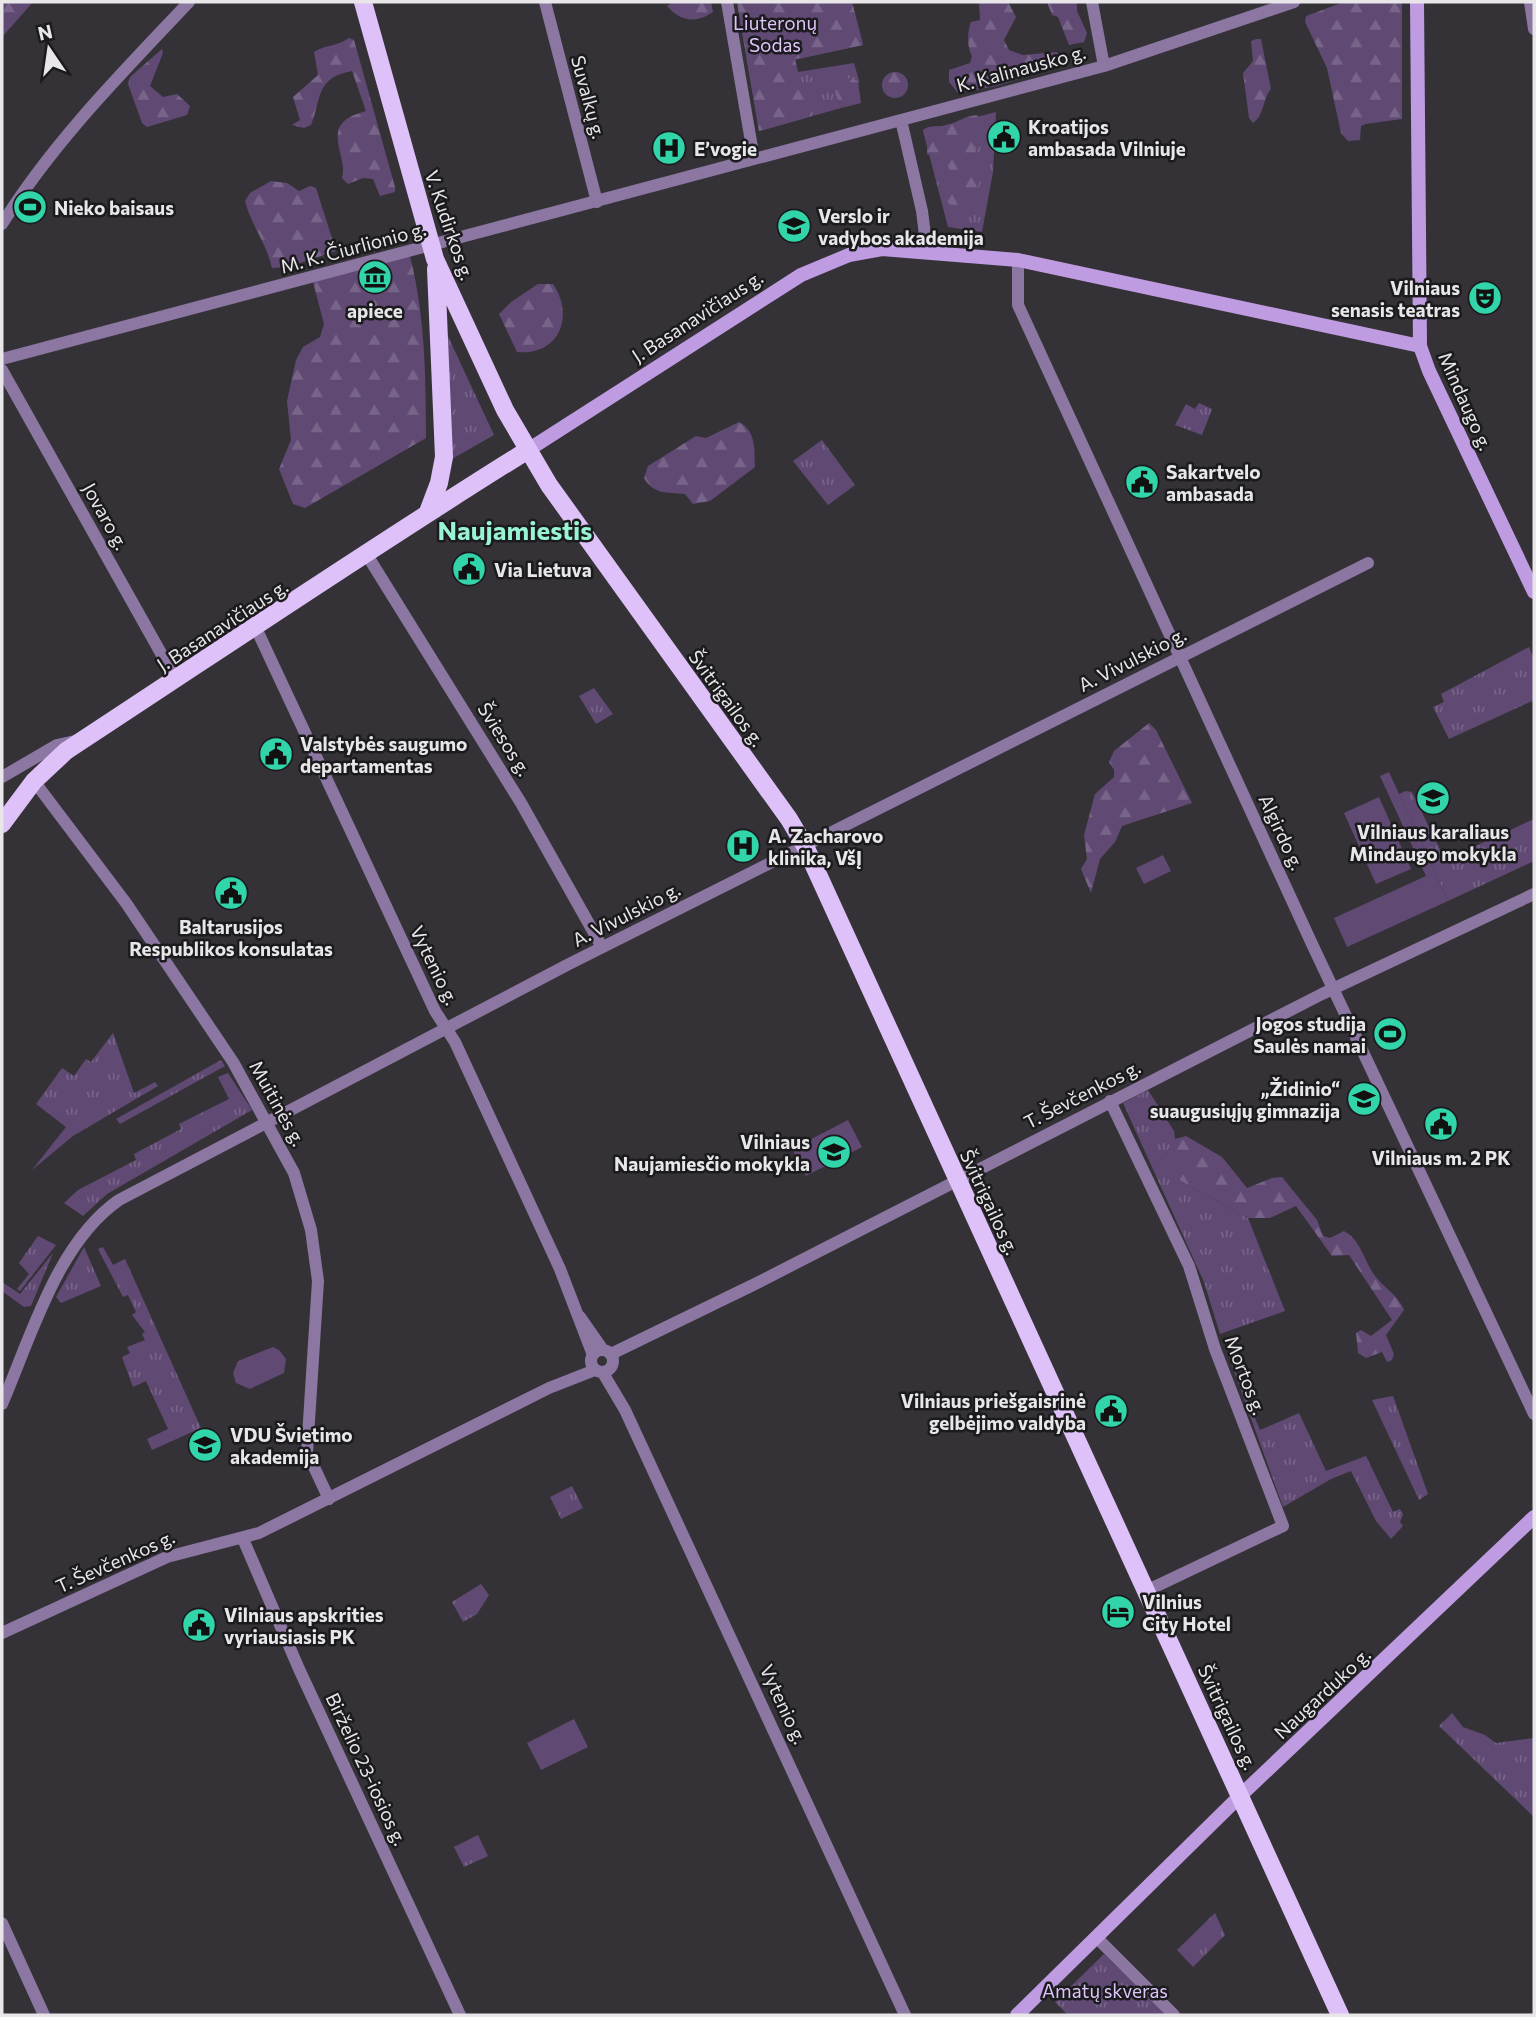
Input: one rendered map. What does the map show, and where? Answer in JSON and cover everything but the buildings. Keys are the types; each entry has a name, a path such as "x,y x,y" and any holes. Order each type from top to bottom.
{"main road":[{"name":"V. Kudirkos g.","path":"363,2 433,252 495,389 528,450"},
{"name":"Mindaugo g.","path":"1417,2 1420,346 1429,371 1534,592"},
{"name":"J. Basanavičiaus g.","path":"2,824 34,780 85,738 367,555 428,512 819,266 869,250 927,251 1018,260 1420,346"},
{"path":"428,512 439,483 444,457 433,252"},
{"name":"Švitrigailos g.","path":"528,450 602,561 782,809 805,846 1340,2015"},
{"name":"Naugarduko g.","path":"1017,2015 1241,1795 1534,1517"}],"street":[{"path":"2,223 41,163 68,131 189,2"},
{"name":"Suvalkų g.","path":"545,2 597,202"},
{"path":"727,2 754,159"},
{"path":"1093,2 1104,66"},
{"name":"K. Kalinausko g.","path":"754,159 1104,66 1294,2"},
{"path":"1530,2 1534,29"},
{"path":"901,120 922,211 927,251"},
{"name":"M. K. Čiurlionio g.","path":"2,359 433,252 597,202 754,159"},
{"name":"Algirdo g.","path":"1018,260 1018,305 1534,1414"},
{"name":"Jovaro g.","path":"2,370 176,680"},
{"name":"Šviesos g.","path":"367,555 521,803 602,947"},
{"name":"A. Vivulskio g.","path":"2,1404 68,1254 87,1227 119,1200 602,947 1368,563"},
{"name":"Vytenio g.","path":"256,628 435,1011 455,1042 905,2015"},
{"path":"2,777 57,745 85,738"},
{"name":"Muitinės g.","path":"34,780 144,929 234,1063 294,1172 316,1256 318,1281 307,1451 329,1499"},
{"name":"T. Ševčenkos g.","path":"2,1633 167,1556 243,1539 329,1499 1334,988 1534,894"},
{"name":"Mortos g.","path":"1110,1101 1189,1266 1215,1349 1283,1526 1146,1591"},
{"name":"Birželio 23-iosios g.","path":"243,1539 299,1669 460,2015"},
{"path":"2,1923 44,2015"},
{"path":"1096,1937 1174,2015"}],"green space":[{"path":"2,2 33,2 2,37"},
{"path":"673,2 711,2 713,12 699,19 687,19 667,6"},
{"name":"Liuteronų Sodas","path":"737,2 852,2 863,45 794,60 798,72 854,63 860,84 858,81 834,90 841,108 759,131"},
{"name":"Liuteronų Sodas","path":"737,2 852,2 863,45 795,59 809,117 759,131"},
{"path":"979,2 1008,2 1016,17 1004,40 1009,50 1023,55 1057,52 1063,64 997,86 958,93 949,82 949,70 970,63 972,56 968,44 969,30 971,22 980,20"},
{"path":"1047,2 1077,2 1077,11 1087,33 1084,42 1069,45 1058,17 1052,15"},
{"path":"1344,2 1402,2 1402,119 1365,124 1361,126 1360,140 1348,141 1341,133 1327,68 1305,22 1306,16"},
{"path":"349,38 354,40 395,187 395,192 380,196 373,179 363,178 348,184 342,178 339,130 342,123 350,117 366,111 352,71 340,74 326,84 311,125 304,128 292,125 300,120 293,97 318,75 314,52"},
{"path":"1261,39 1271,89 1260,115 1253,123 1249,118 1243,73 1253,61 1251,41"},
{"path":"162,49 163,53 150,86 163,97 177,94 190,106 187,115 147,127 142,123 128,84 130,77"},
{"path":"895,72 904,76 908,85 904,94 895,98 886,94 882,85 886,76"},
{"path":"833,74 858,81 861,103 841,108 834,90 825,81"},
{"path":"996,112 993,172 982,232 948,227 923,131"},
{"path":"978,115 977,124 970,132 975,142 975,154 962,165 968,174 979,176 978,199 974,208 961,210 944,200 940,187 951,170 948,163 927,154 923,130 947,126"},
{"path":"271,181 287,183 299,191 310,186 316,188 336,251 288,267 272,268 245,201 250,193"},
{"path":"410,256 422,324 426,438 305,508 293,504 279,469 291,440 287,401 296,360 303,347 320,337 324,324 313,282"},
{"path":"538,284 553,284 559,296 563,309 559,332 553,341 543,348 532,352 517,352 499,314 511,302"},
{"path":"446,332 494,435 452,459"},
{"path":"1199,403 1212,409 1202,435 1175,425 1186,404 1195,409"},
{"path":"739,422 752,436 755,467 710,501 693,504 685,494 657,490 644,478 648,466 696,436 706,438"},
{"path":"822,440 855,485 828,505 793,461"},
{"path":"1529,647 1534,659 1534,704 1532,701 1449,739 1433,707 1444,702 1441,694"},
{"path":"594,688 613,714 596,724 579,696"},
{"path":"1149,723 1156,730 1192,803 1122,826 1115,842 1100,859 1091,893 1081,869 1087,859 1084,835 1095,794 1114,777 1114,770 1109,762 1114,751"},
{"path":"1389,772 1448,901 1347,947 1334,918 1426,876 1380,776"},
{"path":"1412,792 1445,860 1534,819 1534,861 1448,901 1399,794"},
{"path":"1379,797 1411,869 1376,884 1344,813"},
{"path":"1163,855 1171,871 1144,884 1136,868"},
{"path":"113,1033 134,1093 155,1082 158,1086 73,1136 32,1170 66,1127 36,1104 62,1068 74,1076 86,1059 91,1062"},
{"path":"221,1060 225,1066 120,1124 116,1119"},
{"path":"228,1073 252,1110 107,1194 83,1216 64,1203 78,1190 136,1160 134,1154 181,1129 179,1124 229,1099 218,1077"},
{"path":"1148,1090 1174,1131 1175,1139 1167,1152 1181,1181 1248,1218 1285,1311 1220,1334 1204,1282 1123,1103"},
{"path":"848,1120 862,1147 806,1176 792,1149"},
{"path":"1186,1136 1222,1157 1247,1188 1282,1177 1317,1220 1323,1236 1330,1238 1344,1231 1350,1235 1375,1276 1404,1310 1386,1335 1394,1354 1392,1360 1387,1362 1382,1352 1366,1358 1358,1353 1356,1333 1361,1330 1371,1336 1392,1320 1349,1255 1332,1256 1296,1206 1270,1218 1248,1218 1181,1181 1172,1170 1167,1151 1175,1139"},
{"path":"38,1236 56,1245 20,1291 17,1289 29,1274 19,1263"},
{"path":"84,1247 101,1286 61,1303 56,1297"},
{"path":"103,1247 113,1265 125,1259 201,1428 152,1450 147,1439 168,1429 146,1381 133,1387 122,1357 130,1353 127,1347 145,1340 142,1334 145,1332 132,1315 136,1312 128,1295 123,1297 98,1249"},
{"path":"53,1253 31,1306 24,1307 2,1291 2,1282 20,1294"},
{"path":"273,1347 286,1359 284,1373 250,1389 236,1383 233,1373 238,1361"},
{"path":"1226,1349 1260,1430 1299,1413 1326,1471 1366,1456 1393,1512 1400,1509 1403,1514 1400,1522 1403,1526 1391,1539 1376,1521 1351,1471 1331,1479 1283,1507"},
{"path":"1393,1396 1428,1494 1419,1500 1372,1400"},
{"path":"572,1486 583,1508 561,1519 550,1497"},
{"path":"481,1584 489,1595 477,1614 463,1622 452,1602"},
{"path":"1452,1713 1463,1727 1485,1735 1496,1743 1534,1738 1534,1817 1439,1726"},
{"path":"574,1719 588,1747 541,1770 527,1743"},
{"path":"478,1835 488,1856 464,1867 454,1847"},
{"path":"1215,1913 1225,1935 1193,1967 1177,1950"},
{"name":"Amatų skveras","path":"1104,1954 1166,2015 1068,2015 1055,2002"}],"place":[{"name":"Kroatijos ambasada Vilniuje","path":"1004,137"},
{"name":"E’vogie","path":"669,148"},
{"name":"Nieko baisaus","path":"30,207"},
{"name":"Verslo ir vadybos akademija","path":"794,226"},
{"name":"apiece","path":"375,277"},
{"name":"Vilniaus senasis teatras","path":"1485,298"},
{"name":"Sakartvelo ambasada","path":"1142,482"},
{"name":"Via Lietuva","path":"469,569"},
{"name":"Valstybės saugumo departamentas","path":"276,754"},
{"name":"Vilniaus karaliaus Mindaugo mokykla","path":"1433,798"},
{"name":"A. Zacharovo klinika, VšĮ","path":"743,846"},
{"name":"Baltarusijos Respublikos konsulatas","path":"231,893"},
{"name":"Jogos studija Saulės namai","path":"1390,1034"},
{"name":"„Židinio“ suaugusiųjų gimnazija","path":"1364,1099"},
{"name":"Vilniaus m. 2 PK","path":"1441,1124"},
{"name":"Vilniaus Naujamiesčio mokykla","path":"834,1152"},
{"name":"Vilniaus priešgaisrinė gelbėjimo valdyba","path":"1111,1411"},
{"name":"VDU Švietimo akademija","path":"205,1445"},
{"name":"Vilnius City Hotel","path":"1118,1612"},
{"name":"Vilniaus apskrities vyriausiasis PK","path":"199,1625"}],"district":[{"name":"Naujamiestis","path":"515,529"}]}
